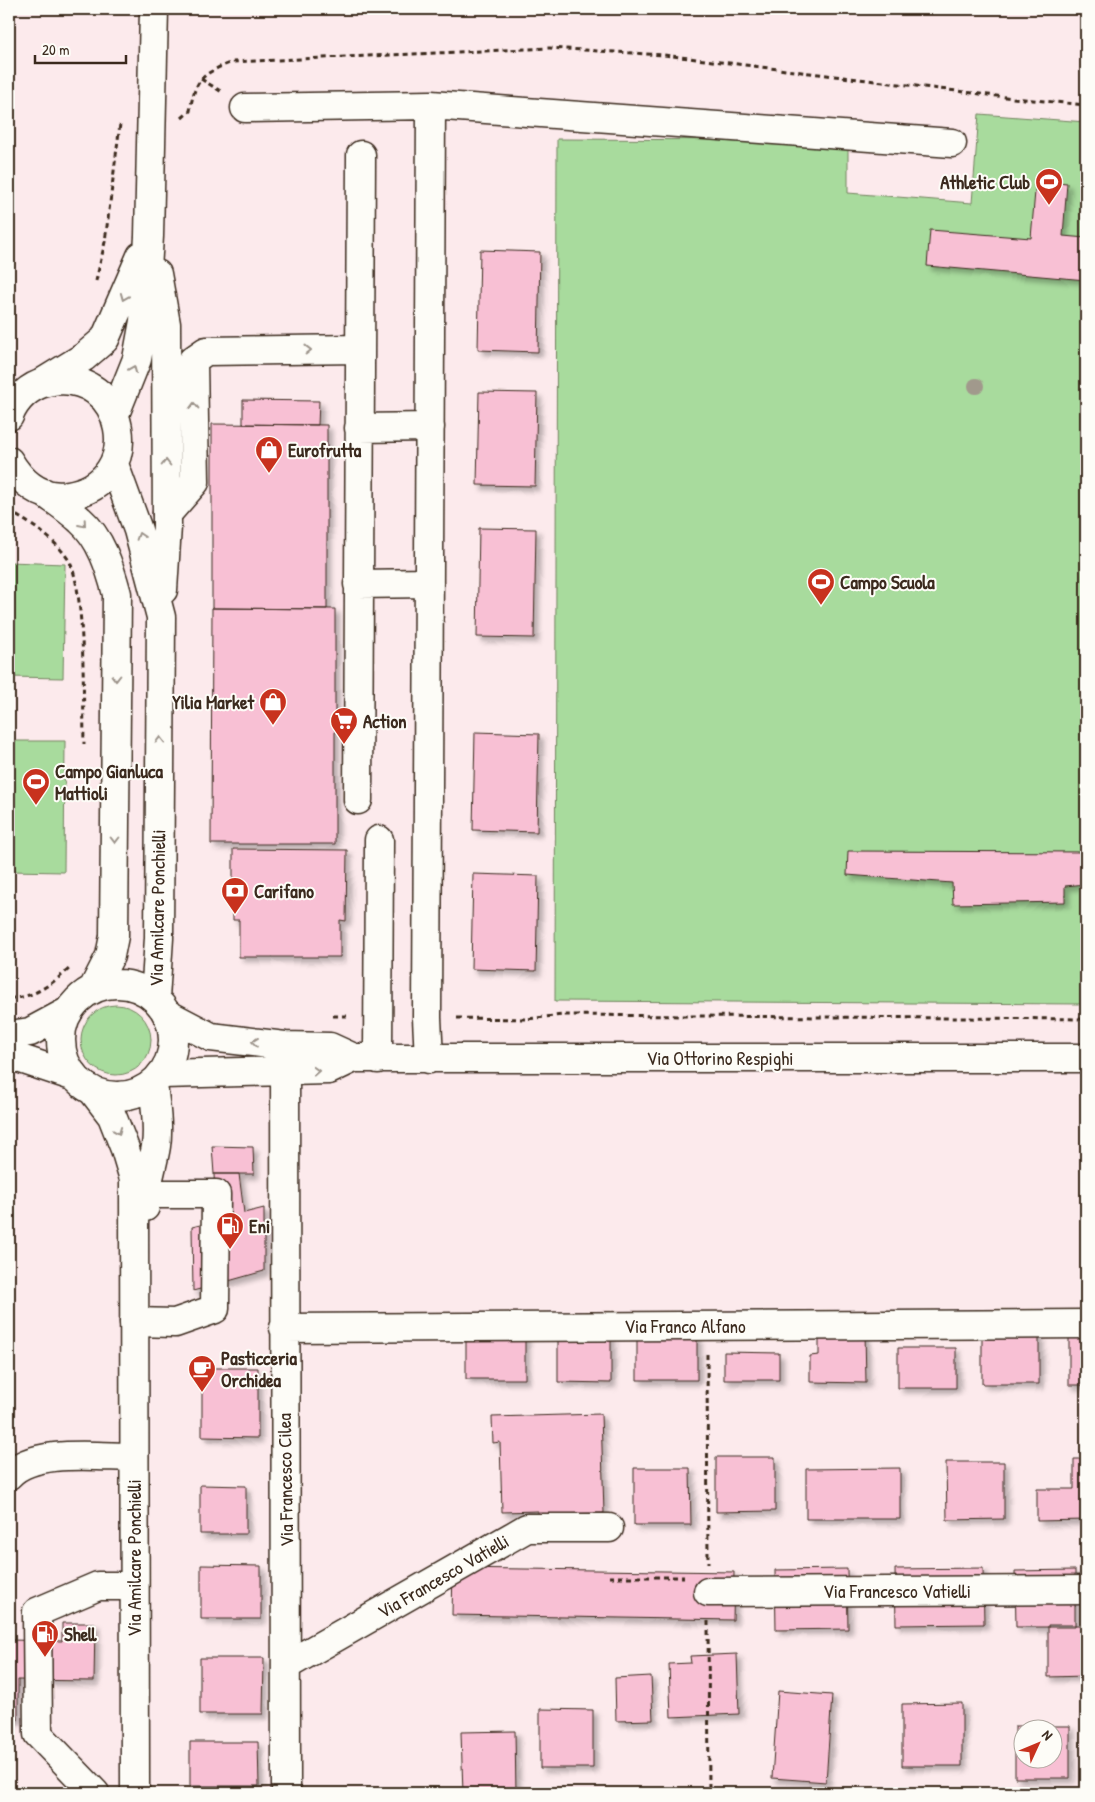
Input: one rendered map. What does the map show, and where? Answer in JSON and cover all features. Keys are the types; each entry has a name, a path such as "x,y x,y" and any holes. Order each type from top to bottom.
{"street":[{"path":"115,414 138,359 144,321 154,95 154,9"},
{"path":"244,108 431,105 952,143"},
{"path":"429,1060 427,1018 431,105"},
{"path":"358,800 361,155"},
{"path":"9,416 12,408 25,391 84,357 105,339 149,236"},
{"path":"149,236 166,324 166,514 161,617"},
{"path":"166,514 195,482 193,360 206,351 360,349"},
{"name":"Via Amilcare Ponchielli","path":"25,391 60,379 77,381 93,388 106,400 115,414 120,431 119,448 114,464 102,480 85,491 66,496 45,494"},
{"path":"360,428 430,427"},
{"name":"Via Amilcare Ponchielli","path":"9,461 17,475 30,486 45,494 82,521 100,547 110,567 117,594 114,936 110,956 93,989"},
{"name":"Via Amilcare Ponchielli","path":"114,464 141,539 161,617 159,938 161,1006 172,1029 173,1045 170,1060 158,1079 156,1145 145,1194 146,1232 134,1322"},
{"path":"358,584 429,583"},
{"path":"366,1059 379,840"},
{"name":"Via Amilcare Ponchielli","path":"135,1793 134,1180 112,1116 65,1062 61,1044 62,1027 69,1010 80,998 93,989 109,984 125,984 141,989 161,1006"},
{"name":"Via Ottorino Respighi","path":"161,1006 211,1037 285,1046 330,1048 366,1059 1086,1058"},
{"path":"9,1035 30,1032 69,1010"},
{"name":"Via Francesco Cilea","path":"285,1046 286,1793"},
{"path":"9,1055 83,1084 108,1096 123,1096 139,1092 158,1079"},
{"name":"Via Ottorino Respighi","path":"158,1079 329,1070 366,1059"},
{"path":"134,1322 174,1323 215,1309 216,1194 145,1194"},
{"name":"Via Franco Alfano","path":"284,1328 1086,1324"},
{"path":"9,1475 14,1469 42,1457 134,1457"},
{"name":"Via Francesco Vatielli","path":"287,1665 527,1528 609,1528"},
{"name":"Via Francesco Vatielli","path":"708,1584 1086,1590"},
{"path":"95,1793 38,1734 37,1612 98,1586 134,1586"}],"path":[{"path":"182,118 190,112 194,89 201,79 217,68 232,62 550,48 664,55 1013,98 1086,105"},
{"path":"95,286 104,242 121,118"},
{"path":"9,511 44,532 69,560 79,593 84,749"},
{"path":"9,998 22,999 54,982 74,964"},
{"path":"450,1018 526,1019 563,1015 1086,1019"},
{"path":"707,1326 710,1793"},
{"path":"609,1577 708,1584"}],"green space":[{"name":"Campo Scuola","path":"979,114 1086,122 1086,1004 555,1001 557,139 761,140 848,147 848,193 972,203"},
{"path":"9,562 65,564 63,678 9,677"},
{"name":"Campo Gianluca Mattioli","path":"9,741 65,741 64,872 9,871"},
{"path":"109,1005 123,1005 136,1011 145,1020 151,1033 149,1053 141,1065 123,1075 109,1075 96,1069 87,1060 81,1047 81,1033 87,1020 96,1011"}],"building":[{"name":"Athletic Club","path":"1036,180 1067,183 1063,236 1086,238 1086,280 927,266 930,230 1031,238"},
{"path":"480,250 540,252 538,352 478,350"},
{"path":"479,392 537,393 535,486 477,485"},
{"path":"243,400 319,401 318,425 243,424"},
{"name":"Eurofrutta","path":"212,424 327,425 327,609 212,608"},
{"path":"479,528 536,529 534,638 477,637"},
{"name":"Yilia Market","path":"212,608 335,609 335,844 211,844"},
{"path":"475,732 539,734 537,832 473,830"},
{"path":"233,849 347,850 346,921 340,920 340,957 239,957 239,920 233,920"},
{"path":"848,851 1086,852 1086,884 1065,886 1065,902 953,904 952,883 847,875"},
{"path":"473,874 538,876 536,971 471,969"},
{"path":"212,1146 253,1147 254,1174 214,1174"},
{"path":"214,1174 239,1174 244,1213 264,1208 264,1271 193,1291 192,1227 216,1221"},
{"path":"466,1325 525,1325 525,1379 466,1379"},
{"path":"982,1328 1039,1329 1039,1384 982,1384"},
{"path":"1069,1329 1086,1329 1086,1385 1069,1385"},
{"path":"558,1330 611,1331 611,1383 558,1382"},
{"path":"637,1330 697,1331 697,1380 637,1380"},
{"path":"819,1331 865,1332 866,1383 810,1382 810,1356 819,1355"},
{"path":"898,1348 956,1348 956,1388 898,1388"},
{"path":"724,1352 779,1353 779,1380 724,1380"},
{"path":"202,1368 258,1368 258,1438 202,1437"},
{"path":"601,1414 604,1513 538,1514 538,1511 502,1512 500,1442 493,1443 492,1417"},
{"path":"716,1457 775,1457 775,1511 716,1512"},
{"path":"1074,1459 1086,1459 1086,1520 1037,1521 1037,1489 1074,1489"},
{"path":"946,1462 1004,1462 1004,1519 947,1520"},
{"path":"634,1468 690,1468 691,1525 634,1525"},
{"path":"900,1468 900,1519 806,1519 806,1469"},
{"path":"200,1485 246,1486 246,1534 200,1534"},
{"path":"201,1565 261,1566 261,1619 201,1619"},
{"path":"453,1568 734,1572 733,1620 452,1615"},
{"path":"983,1568 984,1624 896,1625 895,1569"},
{"path":"847,1569 848,1629 776,1630 775,1570"},
{"path":"1075,1570 1075,1627 1016,1627 1015,1571"},
{"path":"62,1623 95,1623 94,1681 18,1680 18,1720 9,1720 9,1640 62,1641"},
{"path":"1048,1625 1086,1625 1086,1676 1048,1677"},
{"path":"737,1654 739,1714 671,1717 669,1664 691,1663 690,1656"},
{"path":"200,1658 264,1658 263,1714 200,1714"},
{"path":"651,1676 653,1720 616,1721 615,1678"},
{"path":"778,1691 832,1695 826,1782 772,1778"},
{"path":"962,1703 962,1766 902,1766 902,1704"},
{"path":"540,1709 593,1710 593,1768 540,1768"},
{"path":"1062,1726 1070,1726 1070,1778 1015,1778 1015,1770 1062,1770"},
{"path":"515,1731 516,1793 463,1793 461,1732"},
{"path":"190,1742 258,1742 259,1786 190,1786"}],"place":[{"name":"Athletic Club","path":"1049,206"},
{"name":"Eurofrutta","path":"269,474"},
{"name":"Campo Scuola","path":"821,606"},
{"name":"Yilia Market","path":"273,726"},
{"name":"Action","path":"344,745"},
{"name":"Campo Gianluca Mattioli","path":"36,806"},
{"name":"Carifano","path":"235,915"},
{"name":"Eni","path":"230,1250"},
{"name":"Pasticceria Orchidea","path":"202,1393"},
{"name":"Shell","path":"45,1658"}]}
